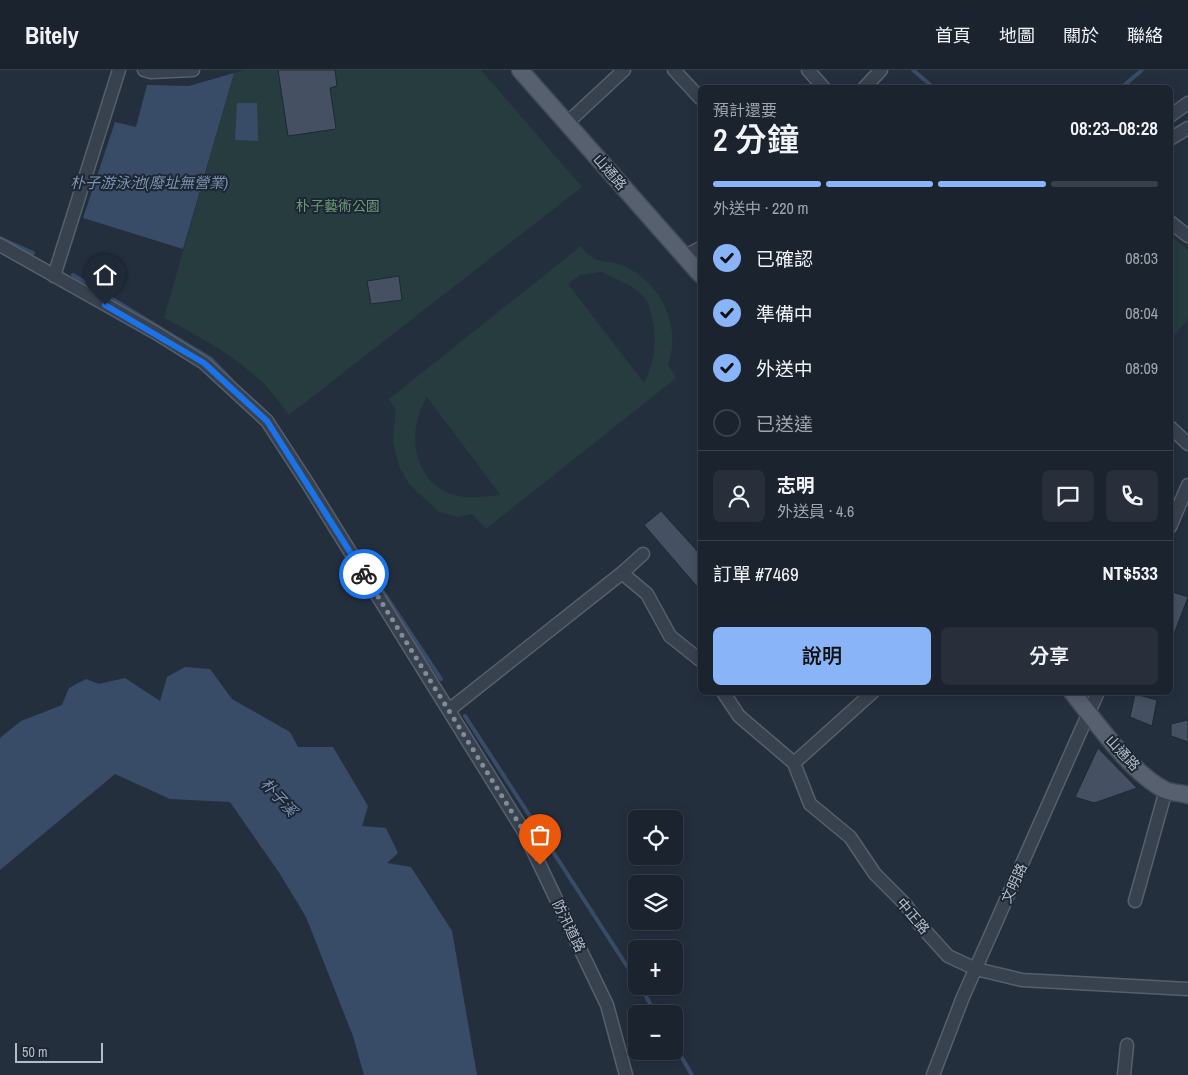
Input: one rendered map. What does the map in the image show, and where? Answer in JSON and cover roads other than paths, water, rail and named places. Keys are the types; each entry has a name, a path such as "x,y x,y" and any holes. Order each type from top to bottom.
{"main road":[{"name":"山通路","path":"520,70 692,257 698,270"},
{"name":"山通路","path":"1074,695 1112,742 1142,773 1166,790 1188,795"}],"street":[{"path":"54,276 118,70"},
{"path":"144,70 152,72 193,70"},
{"path":"567,122 624,70"},
{"path":"674,70 698,96"},
{"path":"808,70 821,85"},
{"path":"867,85 881,70"},
{"path":"1173,114 1188,103"},
{"path":"1173,137 1188,128"},
{"path":"1173,224 1188,236"},
{"name":"防汛道路","path":"0,246 204,363 267,421 523,830 607,1005 626,1075"},
{"path":"1173,430 1188,444"},
{"path":"1173,520 1188,485"},
{"path":"449,710 622,573 643,554"},
{"path":"622,573 648,594 670,636 698,658"},
{"name":"中正路","path":"725,695 739,716 794,763 810,804 850,837 875,874 906,905 920,925 948,956 976,969 1022,980 1188,989"},
{"path":"794,763 870,695"},
{"name":"文明路","path":"933,1075 976,969 1097,695"},
{"path":"1134,901 1166,790"},
{"path":"1124,1075 1127,1045"}],"water":[{"name":"朴子游泳池(廢址無營業)","path":"234,73 183,249 83,218 115,122 136,127 147,85 189,86"},
{"path":"237,103 257,103 258,141 235,140"},
{"name":"朴子溪","path":"185,667 210,669 232,699 290,732 298,747 333,747 368,806 362,826 386,828 398,853 387,863 411,867 452,931 477,1075 364,1075 353,1036 306,917 280,874 230,802 170,799 115,774 0,870 0,738 21,721 62,705 69,688 86,679 99,684 125,678 160,701 167,677"}],"waterway":[{"path":"913,70 930,85"},
{"path":"1124,85 1142,70"},
{"path":"0,238 33,253"},
{"path":"73,275 211,359 231,380"},
{"path":"364,563 441,679"},
{"path":"465,716 628,968"},
{"path":"645,995 651,1005"},
{"path":"683,1060 692,1075"}],"park label":[{"name":"朴子藝術公園","path":"338,206"}]}
